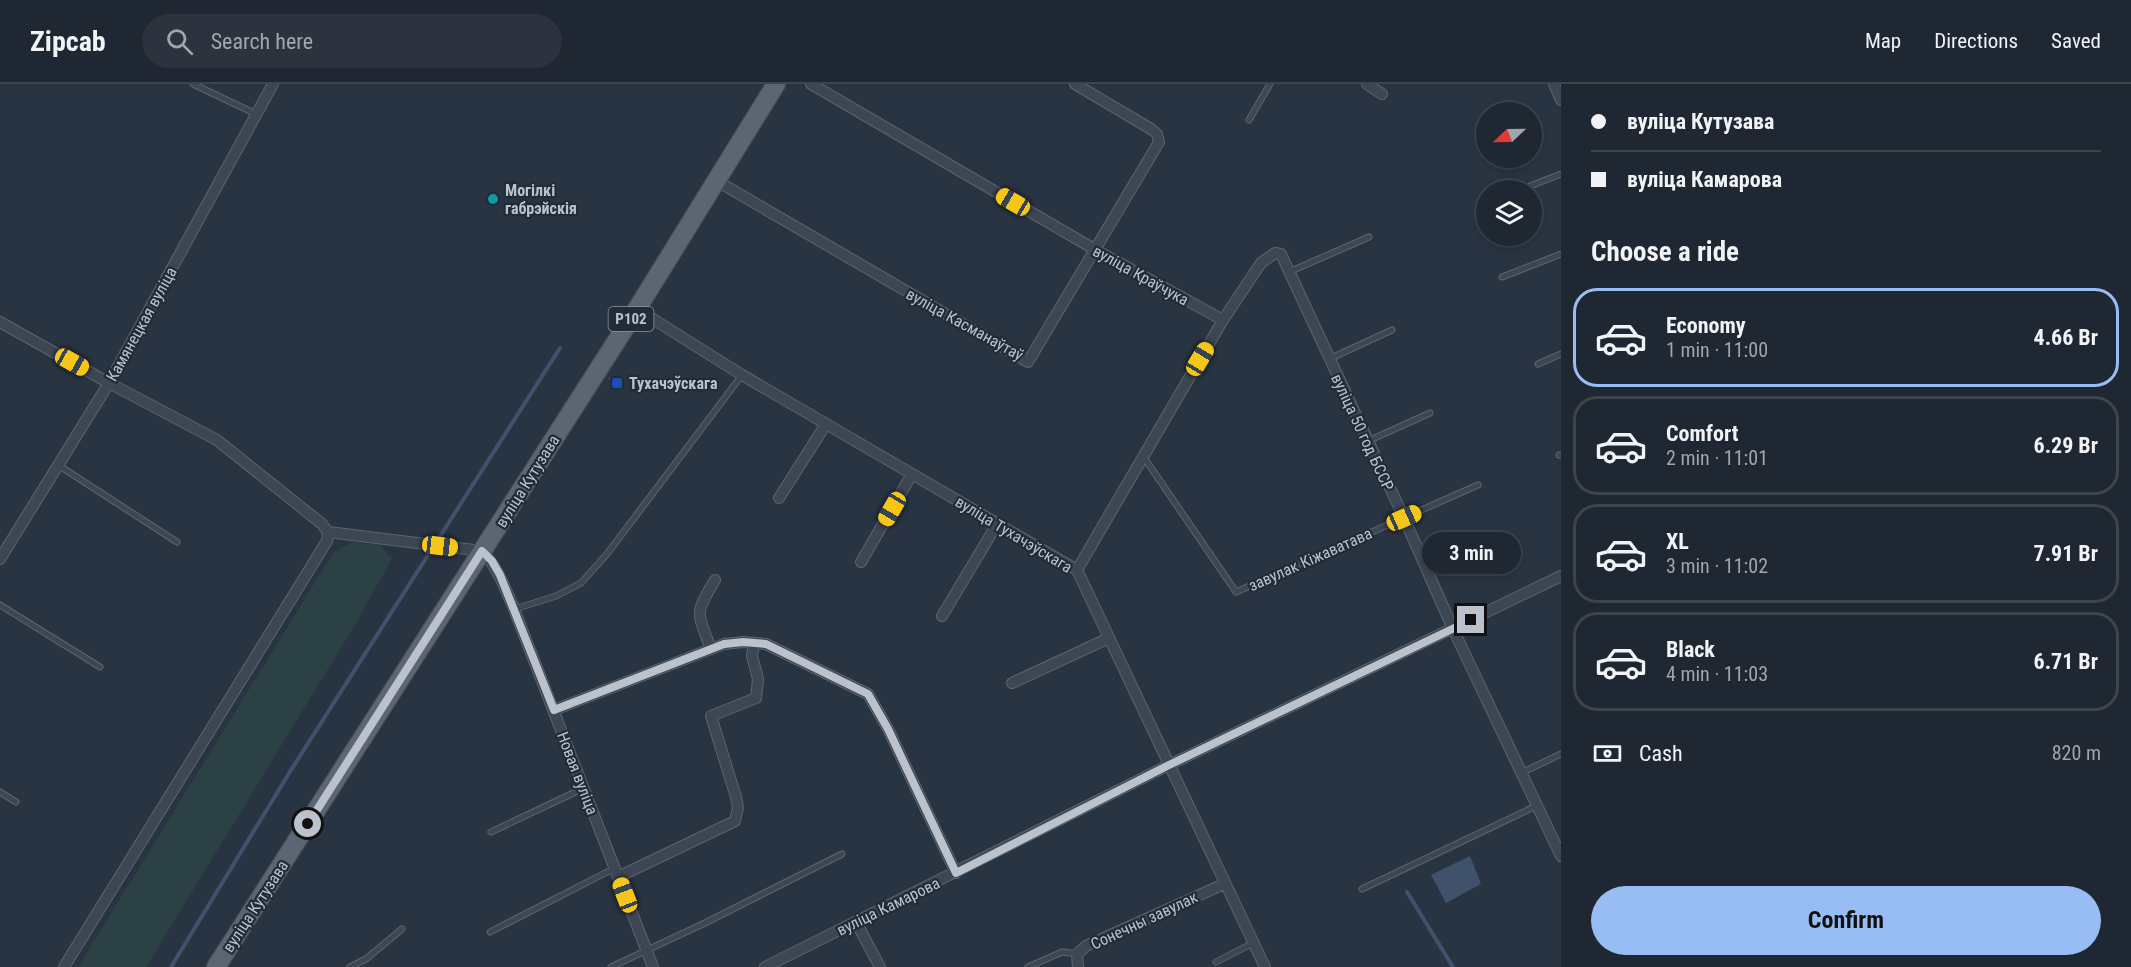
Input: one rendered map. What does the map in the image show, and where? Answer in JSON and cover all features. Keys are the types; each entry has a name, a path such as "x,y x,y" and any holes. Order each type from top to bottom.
{"main road":[{"name":"вуліца Кутузава","path":"222,965 637,309 776,84"}],"street":[{"name":"Камянецкая вуліца","path":"0,559 109,383 273,84"},
{"name":"вуліца Краўчука","path":"811,84 1222,321"},
{"name":"вуліца Касманаўтаў","path":"717,181 1028,362 1159,142 1157,134 1151,129 1075,84"},
{"path":"1366,84 1382,94"},
{"path":"1554,84 1561,100"},
{"name":"вуліца 50 год БССР","path":"1222,321 1261,263 1268,257 1281,254 1453,629 1561,855"},
{"name":"вуліца Тухачэўскага","path":"637,309 742,375 1077,570 1265,967"},
{"path":"1077,570 1222,321"},
{"path":"0,322 217,440 322,524 327,536"},
{"path":"779,498 826,424"},
{"path":"861,562 912,474"},
{"path":"942,616 997,524"},
{"path":"327,536 482,551"},
{"path":"64,967 327,536"},
{"name":"Новая вуліца","path":"482,551 492,561 500,575 514,609 653,967"},
{"name":"вуліца Камарова","path":"765,967 1169,765 1561,576"},
{"path":"711,649 699,617 699,609 715,580"},
{"path":"1012,683 1109,638"},
{"path":"616,872 735,821 738,808 736,797 711,716 756,698 758,679 752,656 754,643"},
{"path":"554,710 724,644 766,644 868,694 888,729 956,873"},
{"name":"Сонечны завулак","path":"1078,967 1077,954 1086,946 1224,884"},
{"path":"856,921 880,967"}],"lane":[{"path":"193,84 256,114"},
{"path":"1249,120 1270,84"},
{"path":"1542,181 1561,174"},
{"path":"1289,272 1369,237"},
{"path":"1502,277 1561,254"},
{"path":"1329,359 1392,330"},
{"path":"1538,364 1561,354"},
{"path":"514,609 556,596 581,583 607,554 742,375"},
{"path":"1368,441 1430,413"},
{"name":"завулак Кіжаватава","path":"1143,455 1236,592 1404,518"},
{"path":"58,465 177,542"},
{"path":"1404,518 1478,485"},
{"path":"0,605 100,667"},
{"path":"1521,773 1561,754"},
{"path":"491,832 584,788"},
{"path":"0,792 16,802"},
{"path":"1362,889 1536,806"},
{"path":"611,967 842,854"},
{"path":"490,932 616,872"},
{"path":"350,967 366,958 402,929"},
{"path":"1216,962 1253,943"},
{"path":"1028,967 1062,952 1077,954"}],"green space":[{"path":"352,542 380,545 392,559 353,628 146,967 78,967 333,553"}],"water":[{"path":"1470,856 1481,884 1446,903 1431,875"}],"waterway":[{"path":"171,967 291,770 560,348"},
{"path":"1407,892 1453,967"}],"place":[{"name":"Могілкі габрэйскія","path":"493,199"},
{"name":"Тухачэўскага","path":"617,383"}],"route":[{"path":"308,824 482,551 492,561 500,575 554,710 724,644 743,642 766,644 868,694 888,729 956,873 1169,765 1471,620"}]}
